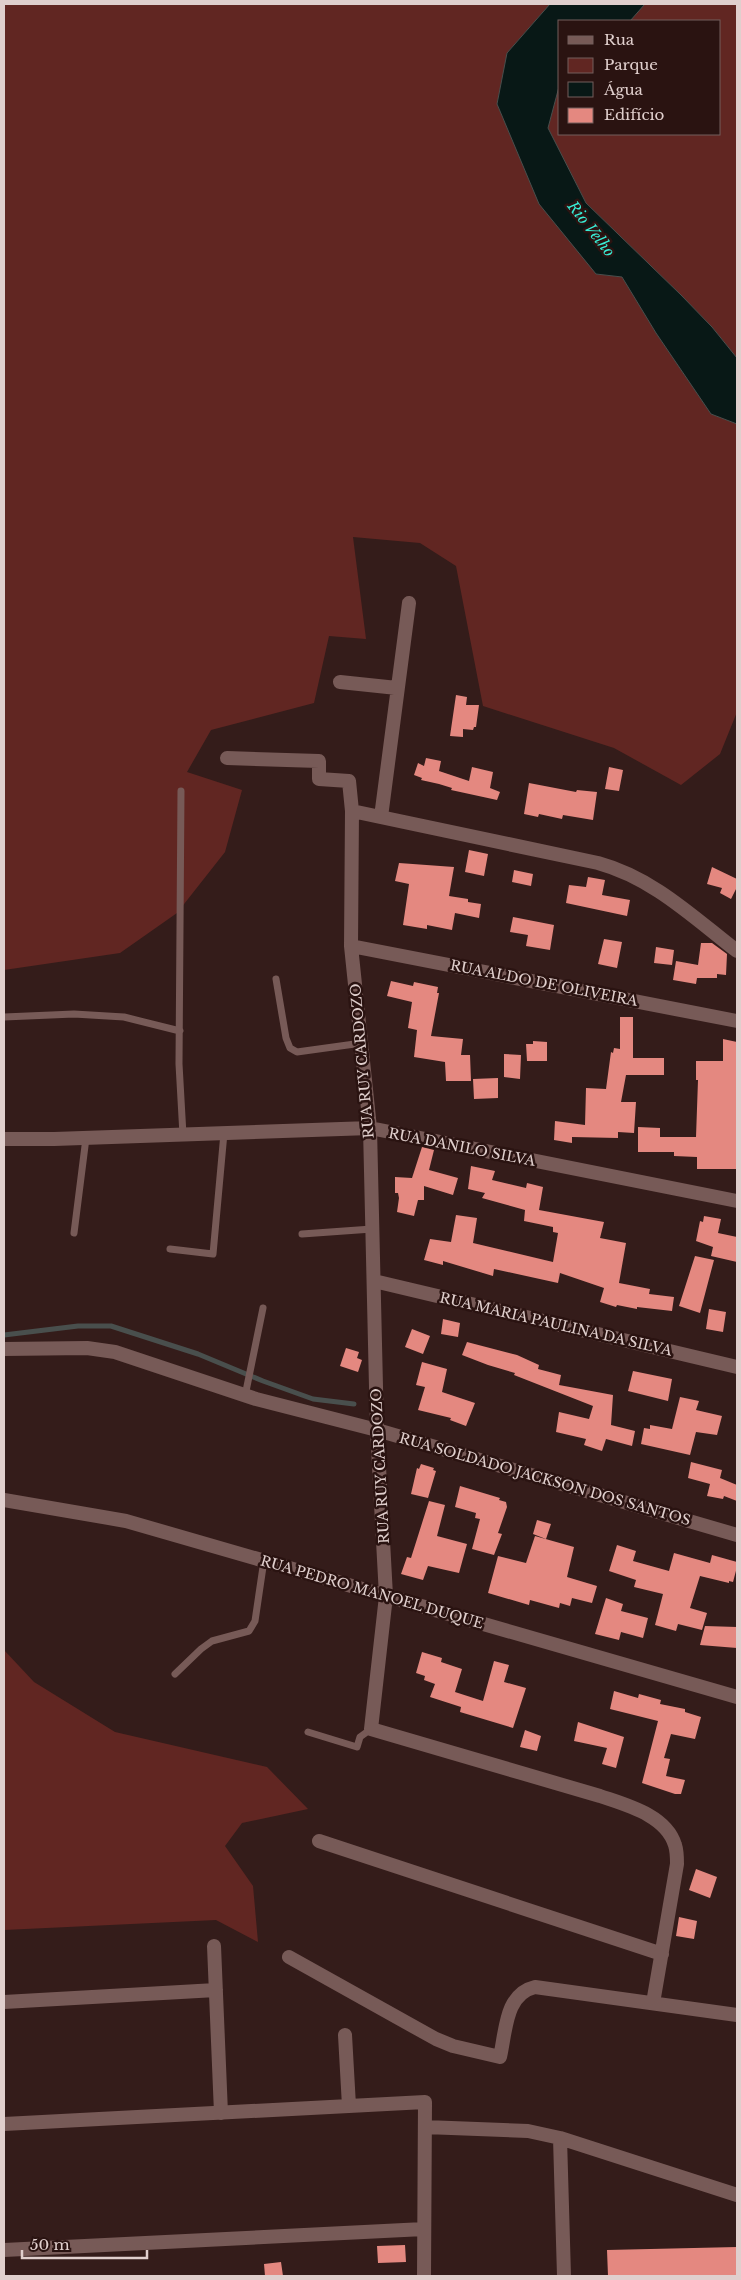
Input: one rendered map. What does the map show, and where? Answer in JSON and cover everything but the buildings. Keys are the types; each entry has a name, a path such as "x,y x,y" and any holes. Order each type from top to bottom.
{"street":[{"path":"381,818 409,603"},
{"path":"340,682 397,688"},
{"name":"RUA RUY CARDOZO","path":"226,758 319,761 319,780 349,781 352,811 351,946 370,1128 377,1430 386,1596 371,1728"},
{"path":"352,811 598,863 621,870 654,887 737,951"},
{"name":"RUA ALDO DE OLIVEIRA","path":"351,946 737,1021"},
{"name":"RUA DANILO SILVA","path":"4,1139 370,1128 737,1201"},
{"name":"RUA MARIA PAULINA DA SILVA","path":"374,1281 737,1367"},
{"name":"RUA SOLDADO JACKSON DOS SANTOS","path":"4,1349 87,1348 114,1352 737,1535"},
{"name":"RUA PEDRO MANOEL DUQUE","path":"4,1500 126,1521 737,1697"},
{"path":"371,1728 600,1796 627,1805 648,1815 661,1824 670,1833 675,1845 677,1864 653,2003"},
{"path":"319,1841 662,1954"},
{"path":"214,1946 221,2113"},
{"path":"289,1957 436,2040 500,2058 514,1999 524,1990 535,1987 737,2015"},
{"path":"4,2002 216,1990"},
{"path":"345,2035 349,2106"},
{"path":"4,2124 425,2102 424,2276"},
{"path":"424,2127 528,2131 560,2138 737,2194"},
{"path":"560,2138 564,2276"},
{"path":"4,2250 424,2229"}],"lane":[{"path":"181,791 179,1064 182,1135"},
{"path":"276,979 286,1038 290,1048 298,1052 362,1043"},
{"path":"4,1017 74,1014 124,1017 180,1031"},
{"path":"170,1249 213,1254 224,1133"},
{"path":"74,1233 86,1138"},
{"path":"302,1234 372,1229"},
{"path":"246,1391 263,1308"},
{"path":"176,1674 201,1649 212,1641 249,1631 255,1621 264,1560"},
{"path":"308,1732 356,1747 360,1737 371,1728"}],"green space":[{"path":"4,4 550,4 507,53 497,104 513,141 596,274 622,277 656,333 711,414 737,424 737,712 720,754 681,785 614,748 483,706 456,566 420,543 353,537 366,639 329,636 314,703 211,730 187,772 242,790 225,852 177,913 120,953 4,970"},
{"path":"645,4 737,4 737,358 712,327 681,295 586,203 548,128 558,90 558,135 721,135 721,20 631,20"},
{"path":"4,1650 34,1682 115,1732 267,1767 308,1809 242,1823 225,1846 253,1886 258,1942 216,1920 4,1930"}],"water":[{"name":"Rio Velho","path":"550,4 645,4 631,20 558,20 558,90 548,128 586,203 681,295 712,327 737,358 737,424 711,414 656,333 622,277 596,274 539,204 497,104 507,53"}],"waterway":[{"path":"4,1335 78,1326 111,1326 198,1354 313,1399 354,1404"}]}
